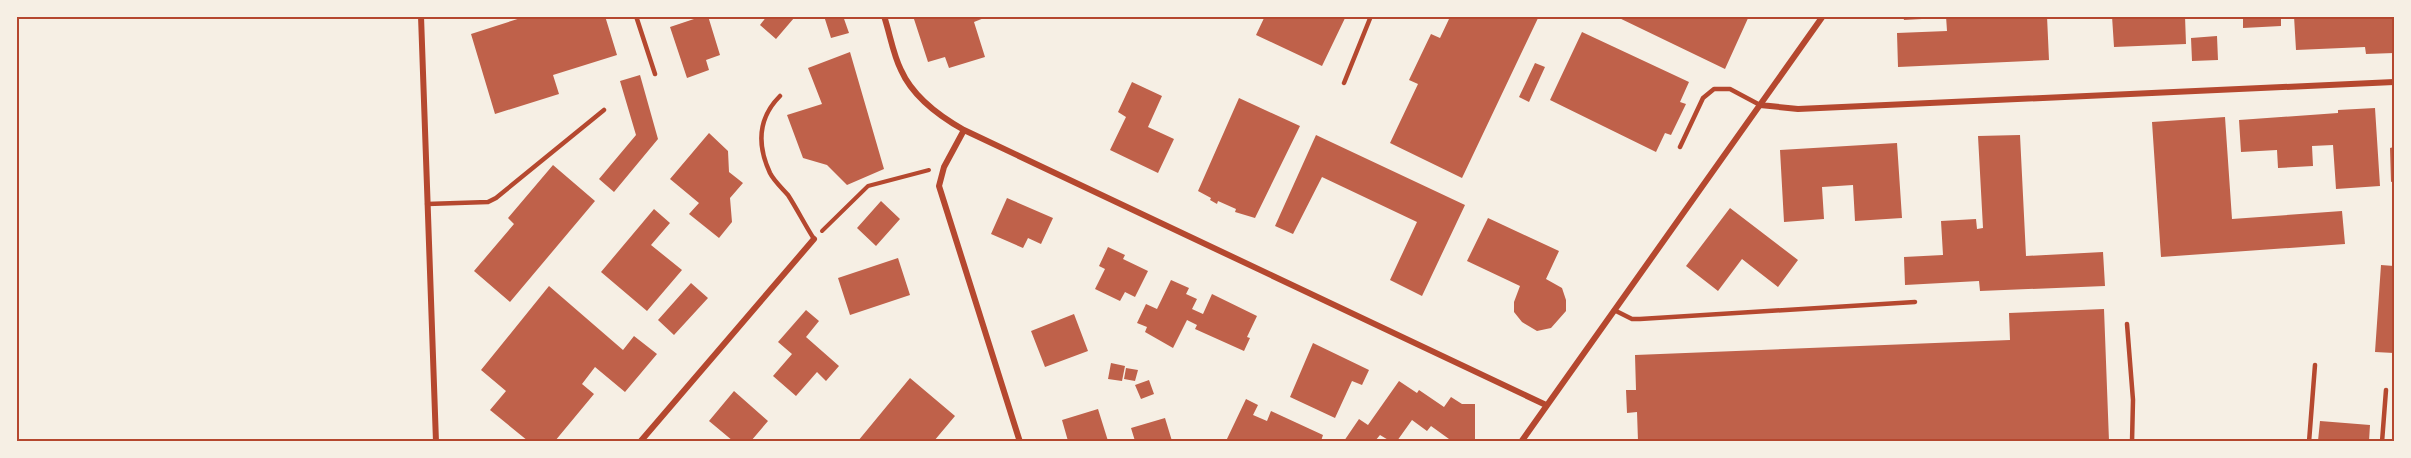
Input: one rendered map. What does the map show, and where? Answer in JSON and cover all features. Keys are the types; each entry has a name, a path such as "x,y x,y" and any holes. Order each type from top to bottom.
{"street":[{"path":"421,16 436,441"},
{"path":"884,16 901,71 923,101 938,115 964,130 1546,405"},
{"path":"1521,441 1823,16"},
{"path":"1760,105 1798,109 2394,82"},
{"path":"964,130 944,166 939,186 1020,441"},
{"path":"640,441 814,239"}],"lane":[{"path":"636,16 655,74"},
{"path":"1344,83 1371,16"},
{"path":"1680,147 1703,98 1714,89 1730,89 1760,105"},
{"path":"780,96 766,114 762,125 762,146 770,174 788,196 814,239"},
{"path":"427,204 488,202 496,198 604,110"},
{"path":"1614,310 1632,319 1640,319 1916,302"},
{"path":"2127,324 2133,400 2132,441"},
{"path":"2308,441 2315,365"},
{"path":"2382,441 2386,390"}],"path":[{"path":"814,239 868,186 944,166"}],"building":[{"path":"527,16 605,16 617,55 553,75 559,94 495,114 471,34"},
{"path":"708,16 720,55 706,60 709,70 687,78 670,27"},
{"path":"767,16 792,16 794,18 776,39 760,25"},
{"path":"824,16 843,16 849,33 831,38"},
{"path":"913,16 989,16 974,22 985,57 949,68 945,57 928,62"},
{"path":"1265,16 1346,16 1322,66 1256,35"},
{"path":"1444,16 1539,16 1462,178 1390,143 1418,84 1409,80 1431,34 1440,38 1449,19"},
{"path":"1615,16 1749,16 1725,69"},
{"path":"1903,16 1940,16 1940,18 1904,20"},
{"path":"1946,16 2047,16 2049,60 1898,67 1897,33 1947,31"},
{"path":"2112,16 2185,16 2186,44 2114,47"},
{"path":"2243,16 2281,16 2281,26 2243,28"},
{"path":"2294,16 2394,16 2394,53 2366,54 2365,47 2296,50"},
{"path":"1582,32 1689,82 1680,102 1686,104 1671,135 1665,133 1656,152 1550,100"},
{"path":"2217,36 2218,60 2192,61 2191,38"},
{"path":"850,52 884,169 847,185 827,165 803,158 787,115 822,104 808,68"},
{"path":"1535,63 1545,67 1529,102 1519,97"},
{"path":"640,75 658,139 614,192 599,179 636,135 620,81"},
{"path":"1132,82 1162,96 1148,127 1174,139 1158,173 1110,150 1126,117 1118,112"},
{"path":"1239,98 1300,126 1255,218 1235,212 1236,209 1218,201 1217,204 1198,191"},
{"path":"2375,108 2380,186 2336,189 2333,145 2312,146 2313,166 2278,168 2277,150 2241,152 2239,120"},
{"path":"2225,117 2232,219 2342,211 2345,244 2161,257 2152,122"},
{"path":"709,133 728,151 729,172 743,183 730,198 732,222 719,238 689,214 699,203 670,179"},
{"path":"1316,135 1465,205 1422,296 1390,280 1417,222 1322,177 1293,234 1275,226"},
{"path":"2020,135 2026,256 2103,252 2105,286 1980,291 1979,281 1905,285 1904,257 1943,255 1941,221 1976,219 1977,229 1983,228 1978,136"},
{"path":"1897,143 1902,218 1855,221 1853,185 1822,187 1824,219 1784,222 1780,150"},
{"path":"2394,147 2394,181 2391,182 2390,148"},
{"path":"553,165 595,201 510,302 474,271 514,224 508,218"},
{"path":"1007,198 1053,218 1041,244 1028,238 1023,248 991,234"},
{"path":"881,201 900,219 876,246 857,228"},
{"path":"1730,208 1798,260 1778,287 1742,259 1718,291 1686,266"},
{"path":"654,209 670,223 651,245 682,270 647,311 601,272"},
{"path":"1488,218 1559,251 1546,279 1562,288 1566,300 1566,311 1551,328 1537,331 1522,322 1514,312 1514,302 1520,286 1467,261"},
{"path":"1108,247 1125,255 1123,259 1148,271 1135,297 1125,292 1120,301 1095,289 1105,269 1099,266"},
{"path":"898,258 910,295 850,315 838,278"},
{"path":"2381,265 2394,266 2394,353 2375,352"},
{"path":"1171,280 1189,288 1186,294 1197,299 1192,309 1203,314 1212,294 1257,316 1247,337 1250,338 1244,351 1195,329 1197,325 1187,320 1173,348 1145,332 1147,327 1137,323 1146,304 1157,309"},
{"path":"691,283 708,298 674,335 658,320"},
{"path":"549,286 623,350 634,336 657,354 625,392 595,367 582,384 594,394 555,441 528,441 490,410 506,391 481,370"},
{"path":"2104,309 2109,441 1638,441 1637,412 1627,413 1626,390 1636,390 1635,355 2010,340 2009,313"},
{"path":"806,310 819,321 806,337 839,366 826,381 817,372 796,396 773,376 792,354 778,342"},
{"path":"1074,314 1088,351 1045,367 1031,331"},
{"path":"1313,343 1369,370 1362,385 1352,381 1335,418 1290,397"},
{"path":"1111,363 1125,366 1122,381 1108,379"},
{"path":"1126,368 1138,370 1135,381 1124,379"},
{"path":"910,378 955,416 934,441 858,441"},
{"path":"1149,380 1154,394 1141,399 1135,385"},
{"path":"1399,381 1417,393 1419,390 1444,407 1451,397 1462,404 1475,404 1475,441 1447,441 1449,439 1431,426 1427,431 1412,420 1397,441 1390,441 1380,435 1375,441 1344,441 1359,419 1368,425"},
{"path":"734,391 768,421 751,441 733,441 709,421"},
{"path":"1246,399 1258,405 1253,415 1267,421 1271,411 1323,435 1321,441 1226,441"},
{"path":"1098,409 1108,441 1068,441 1062,420"},
{"path":"1165,418 1172,441 1135,441 1131,428"},
{"path":"2320,421 2370,425 2369,441 2318,441"}]}
